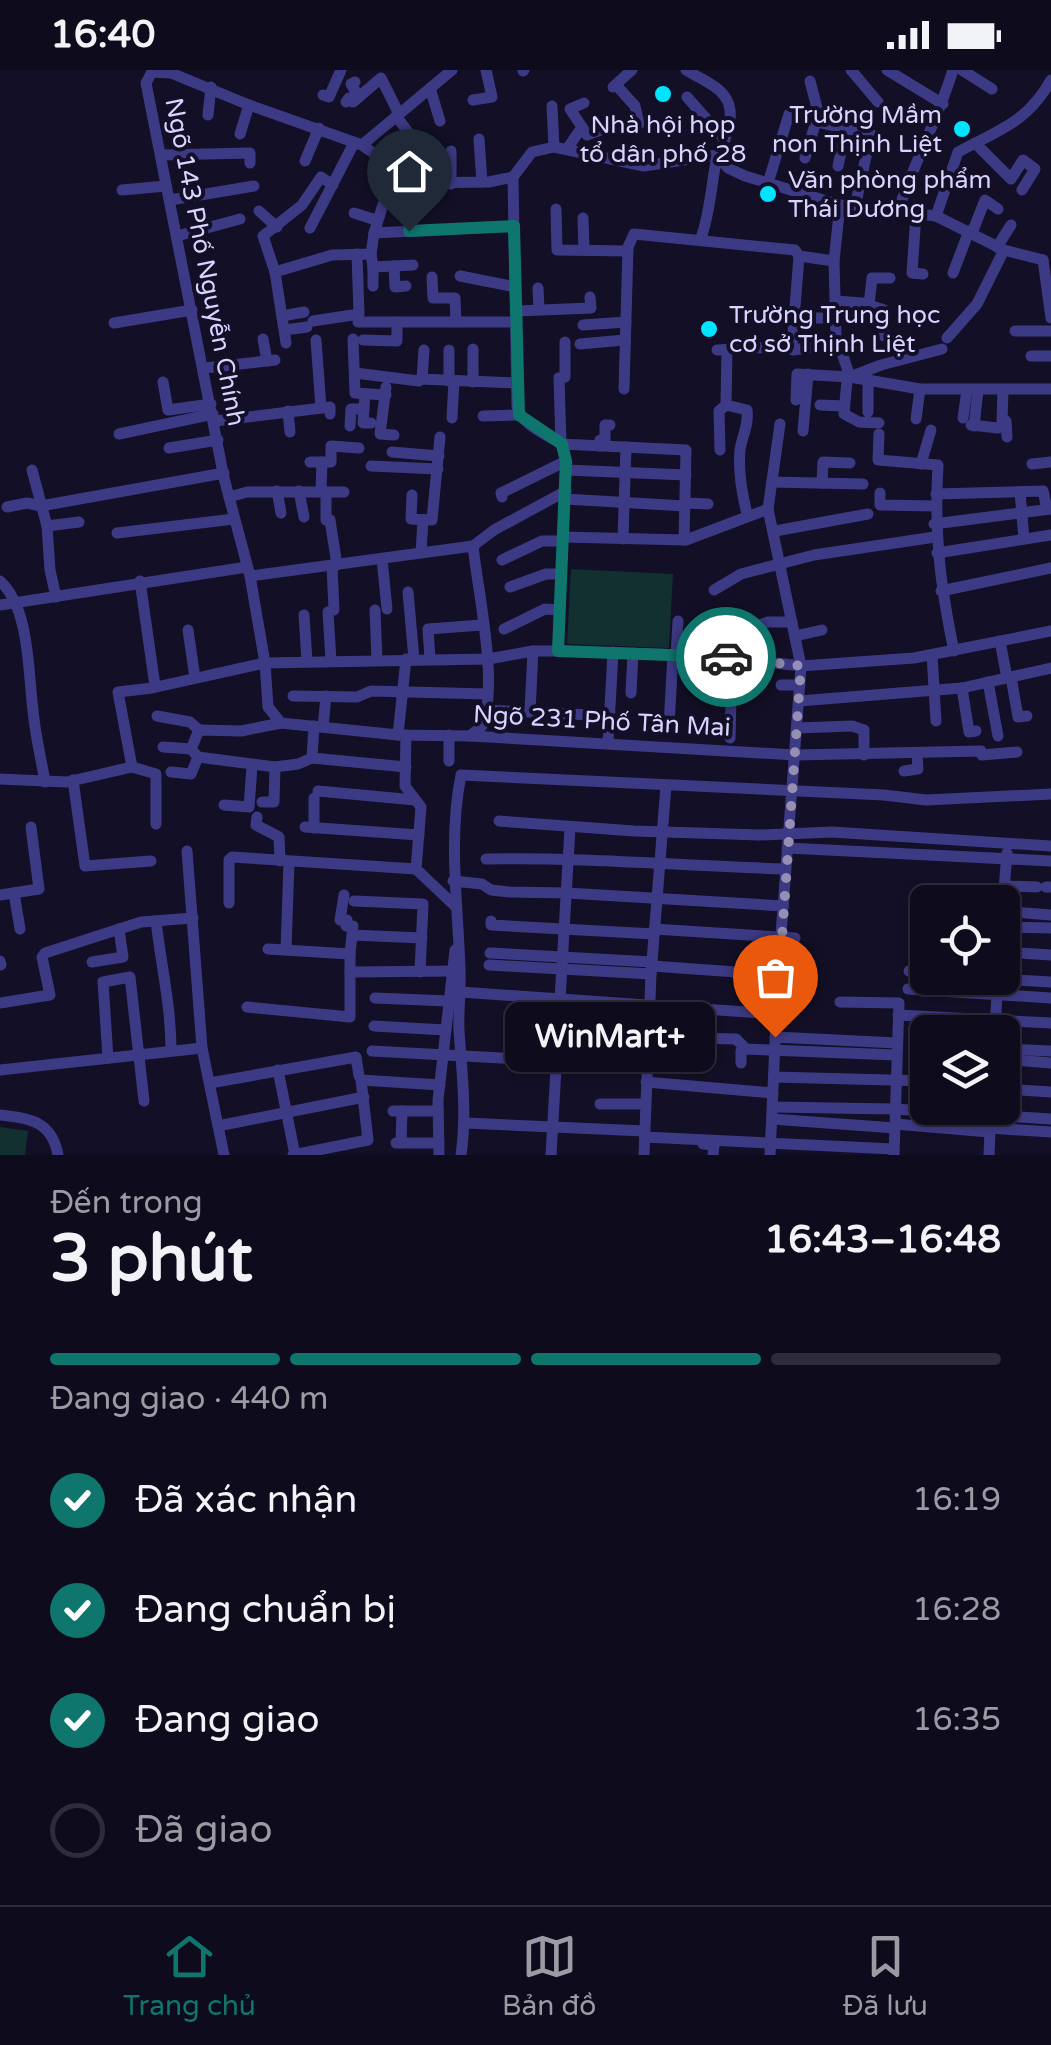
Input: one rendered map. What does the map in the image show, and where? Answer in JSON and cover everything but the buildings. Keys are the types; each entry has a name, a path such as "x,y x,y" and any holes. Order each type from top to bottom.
{"street":[{"path":"323,95 329,97 341,70"},
{"path":"310,228 358,144 452,70"},
{"path":"472,100 492,98 486,70"},
{"path":"632,70 614,86 635,106 639,124"},
{"path":"686,70 713,82 726,98 730,113 725,140 717,155 701,238"},
{"path":"713,82 720,70"},
{"path":"888,70 943,104"},
{"path":"898,212 912,167 925,148 953,70"},
{"path":"962,70 992,90"},
{"name":"Ngõ 143 Phố Nguyễn Chính","path":"281,723 268,707 265,663 248,571 229,497 146,83 153,71 171,72 358,144 416,183 450,184 513,177 532,152 561,148"},
{"path":"859,73 878,102"},
{"path":"346,102 349,98 353,102 381,78 397,115 424,154"},
{"path":"936,216 958,152 1025,114 1037,104 1051,80"},
{"path":"805,158 814,121 810,81"},
{"path":"355,82 351,84 359,97"},
{"path":"208,115 211,87"},
{"path":"430,88 440,121"},
{"path":"687,97 725,140"},
{"path":"584,102 570,109 587,135 614,125"},
{"path":"549,104 561,148"},
{"path":"240,134 249,105"},
{"path":"768,183 789,114"},
{"path":"814,121 871,134 854,206"},
{"path":"561,148 582,126"},
{"path":"305,161 319,128"},
{"path":"838,166 846,129"},
{"path":"479,139 482,182"},
{"path":"975,143 1011,179 1022,160 1035,169 1022,190"},
{"path":"561,148 644,166 717,155"},
{"path":"450,184 451,151"},
{"path":"162,155 250,153 250,163"},
{"path":"717,155 728,168 840,206 936,216 1000,248 1047,259 1051,318"},
{"path":"374,286 375,226 394,170"},
{"path":"308,320 286,337 276,272 263,236 302,205 321,177 333,184"},
{"path":"513,177 519,415"},
{"path":"122,190 166,186"},
{"path":"170,200 254,186"},
{"path":"952,273 985,200 998,210"},
{"path":"840,206 834,301 836,335 850,378"},
{"path":"556,209 557,250 628,250"},
{"path":"259,211 276,227"},
{"path":"354,213 375,226 514,226"},
{"path":"916,214 912,273 924,274"},
{"path":"584,218 584,250"},
{"path":"177,236 240,219"},
{"path":"954,650 935,531 938,465 878,460 879,429 844,414 846,380 945,344 977,304 1012,225"},
{"path":"624,389 628,250 634,234 795,250 799,256 794,341 788,348"},
{"path":"276,272 332,255 357,254 394,266 413,265"},
{"path":"282,316 308,320 359,314 357,254"},
{"path":"799,256 834,261"},
{"path":"394,266 395,287 406,286"},
{"path":"460,276 516,288"},
{"path":"432,277 433,298 456,298 456,322"},
{"path":"869,305 872,278 890,278"},
{"path":"538,288 539,310"},
{"path":"358,322 456,322 517,316 567,305 591,308 590,296"},
{"path":"834,301 884,310 884,336"},
{"path":"114,324 192,310"},
{"path":"815,318 835,318"},
{"path":"386,395 355,393 358,340 397,341 397,322"},
{"path":"583,326 626,322"},
{"path":"1015,330 1051,331"},
{"path":"204,368 272,361 263,339"},
{"path":"163,382 168,410 326,411 316,340"},
{"path":"580,344 625,340"},
{"path":"558,651 566,495 559,378 565,377 565,342"},
{"path":"726,405 722,350 793,350 828,345"},
{"path":"422,379 424,350"},
{"path":"449,350 452,418"},
{"path":"474,350 474,382"},
{"path":"1031,356 1051,356"},
{"path":"355,373 388,375 380,434 394,435"},
{"path":"796,400 796,374 920,389 1051,389"},
{"path":"803,430 808,374"},
{"path":"387,378 516,383"},
{"path":"868,382 868,412"},
{"path":"916,419 920,389"},
{"path":"972,390 968,423 1003,433 1003,390"},
{"path":"365,394 363,422 371,423"},
{"path":"720,450 719,411 726,405 752,409 740,450 741,491 747,514"},
{"path":"820,405 844,406"},
{"path":"350,426 350,409 364,410"},
{"path":"288,411 290,432"},
{"path":"119,434 213,413"},
{"path":"482,416 519,415 562,444 686,450 684,540"},
{"path":"770,1149 778,974 801,666 768,508 780,424"},
{"path":"600,446 600,440 605,440 605,425 610,425"},
{"path":"921,464 932,430"},
{"path":"412,495 411,519 432,520 440,437"},
{"path":"169,448 218,440"},
{"path":"331,661 334,565 330,520 326,520 316,462 331,462 331,446 359,448"},
{"path":"623,539 626,448"},
{"path":"392,452 438,462"},
{"path":"371,466 438,462"},
{"path":"822,483 823,462 850,463"},
{"path":"1032,464 1051,462"},
{"path":"502,497 500,493 566,466 686,474"},
{"path":"32,470 47,526 56,597"},
{"path":"7,507 42,506 224,473"},
{"path":"772,482 863,484"},
{"path":"714,590 741,574 814,555 1049,509 1043,491 955,490 936,500 880,505 880,493"},
{"path":"277,491 281,513"},
{"path":"298,491 304,517"},
{"path":"229,497 247,492 344,492"},
{"path":"1020,492 1024,539"},
{"path":"0,604 140,581 382,560 472,546 494,530 566,495 624,502 708,504"},
{"path":"502,560 542,541 684,540 768,508"},
{"path":"775,531 794,523 862,512"},
{"path":"118,533 234,519"},
{"path":"421,553 422,520"},
{"path":"47,526 80,522"},
{"path":"937,553 1051,535"},
{"path":"470,736 482,726 486,710 488,660 472,546"},
{"path":"377,660 382,560"},
{"path":"942,591 1051,568"},
{"path":"510,588 546,574 561,574"},
{"path":"0,581 15,601 30,662 32,710 45,782"},
{"path":"140,581 155,686"},
{"path":"408,592 410,660 402,735 405,786 421,807 416,869"},
{"path":"504,629 545,609 560,610"},
{"path":"304,615 307,662"},
{"path":"669,724 678,620"},
{"path":"716,656 716,641 768,622 794,629 822,630"},
{"path":"430,659 428,630 482,624"},
{"path":"188,630 195,678"},
{"path":"132,767 118,692 265,663 488,660 558,651 716,656 801,666 932,655 1051,631"},
{"path":"1000,641 1018,717 1027,716"},
{"path":"530,712 533,652"},
{"path":"608,743 613,652"},
{"path":"631,693 633,653"},
{"path":"932,655 936,721"},
{"path":"730,738 732,658"},
{"path":"799,701 962,688 1051,668"},
{"path":"988,682 998,736"},
{"path":"781,685 800,685"},
{"path":"962,688 970,732 976,731"},
{"path":"293,696 357,697 371,691 487,694"},
{"path":"312,758 326,696"},
{"path":"486,710 591,715"},
{"name":"Ngõ 231 Phố Tân Mai","path":"157,716 190,722 200,730 241,731 281,723 402,735 795,755 1017,752"},
{"path":"796,728 852,726 864,730 864,754"},
{"path":"171,772 192,774 200,730"},
{"path":"448,761 449,736"},
{"path":"163,746 252,766 276,767 312,758 406,768"},
{"path":"904,771 918,769 918,753"},
{"path":"224,804 249,807 252,766"},
{"path":"0,779 72,780 132,767 156,774 156,824"},
{"path":"262,802 274,802 276,767"},
{"path":"438,1110 398,1111 399,1143 439,1149 438,1110 448,1001 456,971 454,810 461,776 926,800 1051,794"},
{"path":"72,780 85,866 152,860"},
{"path":"644,1155 651,967 666,786"},
{"path":"415,800 316,794 309,828 419,835"},
{"path":"258,817 256,826 279,837 284,862 286,950"},
{"path":"499,821 664,832 832,832 1051,846"},
{"path":"0,895 39,889 31,827"},
{"path":"551,1155 570,828"},
{"path":"1004,885 1007,843"},
{"path":"787,848 1051,861"},
{"path":"187,851 202,1048 224,1155"},
{"path":"229,903 230,858 416,869 454,905"},
{"path":"486,858 785,869"},
{"path":"453,882 482,884 509,892 783,906"},
{"path":"1020,886 1045,887"},
{"path":"14,893 20,928"},
{"path":"247,1007 350,1018 353,926 340,920 349,898 424,904 420,972"},
{"path":"1020,912 1051,915"},
{"path":"0,1003 50,995 42,957 45,952 156,921 192,918"},
{"path":"156,921 162,979 167,990 170,1050"},
{"path":"491,921 492,925 795,938"},
{"path":"1020,927 1051,928"},
{"path":"92,962 123,957 119,930"},
{"path":"352,935 422,938"},
{"path":"268,950 350,954"},
{"path":"1020,953 1051,956"},
{"path":"489,959 778,974"},
{"path":"350,972 456,971"},
{"path":"456,971 466,1123 461,1155"},
{"path":"108,1058 103,982 130,977 144,1100"},
{"path":"1020,980 1051,982"},
{"path":"460,992 776,1014"},
{"path":"996,1015 997,995 1051,998"},
{"path":"382,1003 448,1001"},
{"path":"840,1002 933,1015"},
{"path":"466,1123 552,1126 770,1149 894,1152 899,1009"},
{"path":"1020,1025 1051,1023"},
{"path":"374,1026 446,1030"},
{"path":"559,1030 736,1039 746,1048"},
{"path":"741,1063 741,1051 746,1048 775,1043 896,1049"},
{"path":"0,1070 202,1048"},
{"path":"1020,1050 1051,1051"},
{"path":"372,1051 393,1060 443,1056 647,1066"},
{"path":"210,1082 356,1057 359,1076"},
{"path":"1020,1061 1051,1064"},
{"path":"278,1070 294,1155 368,1140"},
{"path":"774,1077 910,1081"},
{"path":"370,1155 362,1080 440,1085"},
{"path":"646,1082 895,1126 914,1125"},
{"path":"1020,1089 1051,1092"},
{"path":"218,1126 364,1097"},
{"path":"600,1104 645,1104"},
{"path":"773,1106 910,1111"},
{"path":"0,1115 46,1127 55,1137 58,1155"},
{"path":"1020,1120 1051,1119"},
{"path":"988,1155 990,1125"},
{"path":"1012,1125 1051,1132"},
{"path":"661,1155 662,1142 714,1145 713,1155"}],"green space":[{"path":"571,569 673,574 669,648 567,644"},
{"path":"0,1127 28,1131 25,1155 0,1155"}],"way so far":[{"path":"726,657 801,666 775,1037"}],"place":[{"name":"Nhà hội họp tổ dân phố 28","path":"663,94"},
{"name":"Trường Mầm non Thịnh Liệt","path":"962,129"},
{"name":"Văn phòng phẩm Thái Dương","path":"768,194"},
{"name":"Trường Trung học cơ sở Thịnh Liệt","path":"709,329"},
{"name":"WinMart+","path":"775,1037"}],"route":[{"path":"409,231 514,226 517,406 525,421 562,444 566,461 558,651 726,657"}]}
